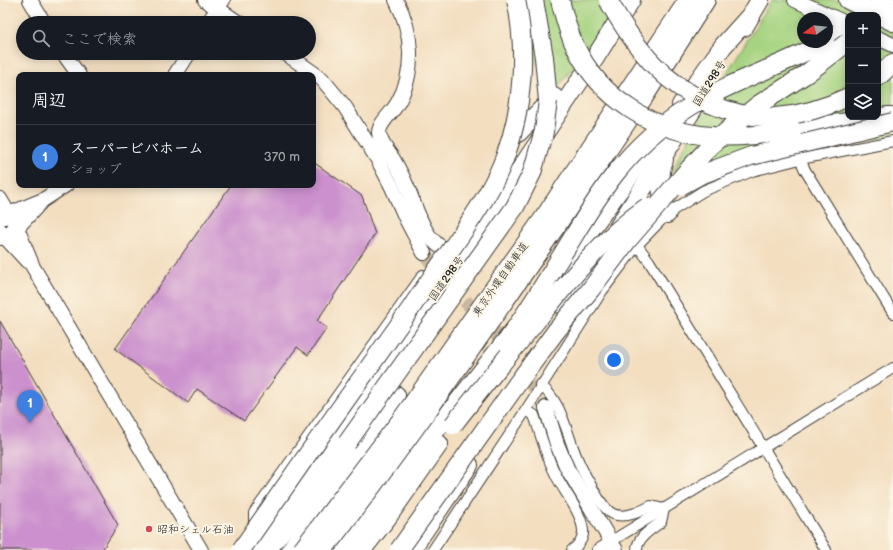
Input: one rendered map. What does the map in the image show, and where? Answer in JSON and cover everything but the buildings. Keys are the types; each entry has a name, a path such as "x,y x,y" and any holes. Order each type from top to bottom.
{"highway":[{"path":"254,549 491,188 506,156 518,102 522,64 520,27 516,0"},
{"path":"534,0 544,57 548,101"},
{"path":"291,550 339,476 468,292 513,223 523,204 531,186 542,149 548,101 549,47 545,0"},
{"path":"560,0 573,42 593,75 628,108 656,124 671,129 712,136 746,136 893,116"},
{"path":"608,0 626,30 653,64 685,90 715,106 750,115 775,117 814,111 845,98"},
{"name":"国道298号","path":"254,549 493,210 595,58 631,0"},
{"name":"東京外環自動車道","path":"323,550 356,509 450,380 688,0"},
{"name":"東京外環自動車道","path":"302,550 644,97 706,0"},
{"name":"国道298号","path":"411,550 454,489 760,0"},
{"path":"848,0 893,22"},
{"path":"864,12 874,0"},
{"path":"879,0 893,7"},
{"path":"875,12 885,0"},
{"path":"362,550 380,514 631,175 723,46 750,17"},
{"path":"833,36 845,27"},
{"path":"399,550 556,331 591,289 627,241 690,168 711,145 758,105 821,63 845,44"},
{"path":"452,425 490,365 531,305 605,188 635,151 667,122 702,100 813,48"},
{"path":"518,133 566,84 595,58"},
{"path":"881,74 893,63"},
{"path":"342,550 380,514 557,294 622,226 659,198 700,175 751,156 893,122"},
{"path":"254,549 272,544 310,494 515,207 532,173 545,127"},
{"path":"667,214 661,190 660,177 662,164 671,142"},
{"path":"372,550 380,514"}],"street":[{"path":"30,0 40,16"},
{"path":"205,0 220,4 232,16"},
{"path":"396,0 404,14 410,37 411,51 409,72 404,90 397,104 382,124 379,132 381,140 404,179 426,231 435,243 442,248"},
{"path":"254,549 254,513 442,248 485,190 518,133 526,110 530,81 529,64 525,47 509,0"},
{"path":"795,0 845,24"},
{"path":"212,16 220,4"},
{"path":"881,39 893,45"},
{"path":"68,60 77,72"},
{"path":"177,72 185,60"},
{"path":"295,60 312,72"},
{"path":"316,75 322,79 345,107 378,160 424,253"},
{"path":"433,550 526,410 602,291 637,245 667,214 703,191 752,171 800,158 893,141"},
{"path":"800,158 805,170 893,313"},
{"path":"4,216 43,200 61,188"},
{"path":"0,199 4,216 17,228 33,267 201,550"},
{"path":"33,267 1,235 17,228 43,200"},
{"path":"637,245 650,261 826,550"},
{"path":"597,550 613,546 664,509 893,368"},
{"path":"540,386 549,392 559,411 577,459 591,486 609,512 614,515 623,516 644,510 651,506 664,509"},
{"path":"546,408 557,444 567,468 613,546"},
{"path":"526,410 534,415 547,454 556,475 580,518 583,531 582,536 580,542 572,550"},
{"path":"637,550 637,545 643,535 661,522 664,509"}],"green space":[{"path":"511,0 621,0 559,86 531,57"},
{"path":"772,0 893,0 893,137 833,147 759,165 703,186 670,185 678,158 720,84"}],"tunnel":[{"path":"424,253 448,283 493,330 524,368 546,408"}],"place":[{"name":"スーパービバホーム","path":"30,423"},
{"name":"昭和シェル石油","path":"149,529"}]}
